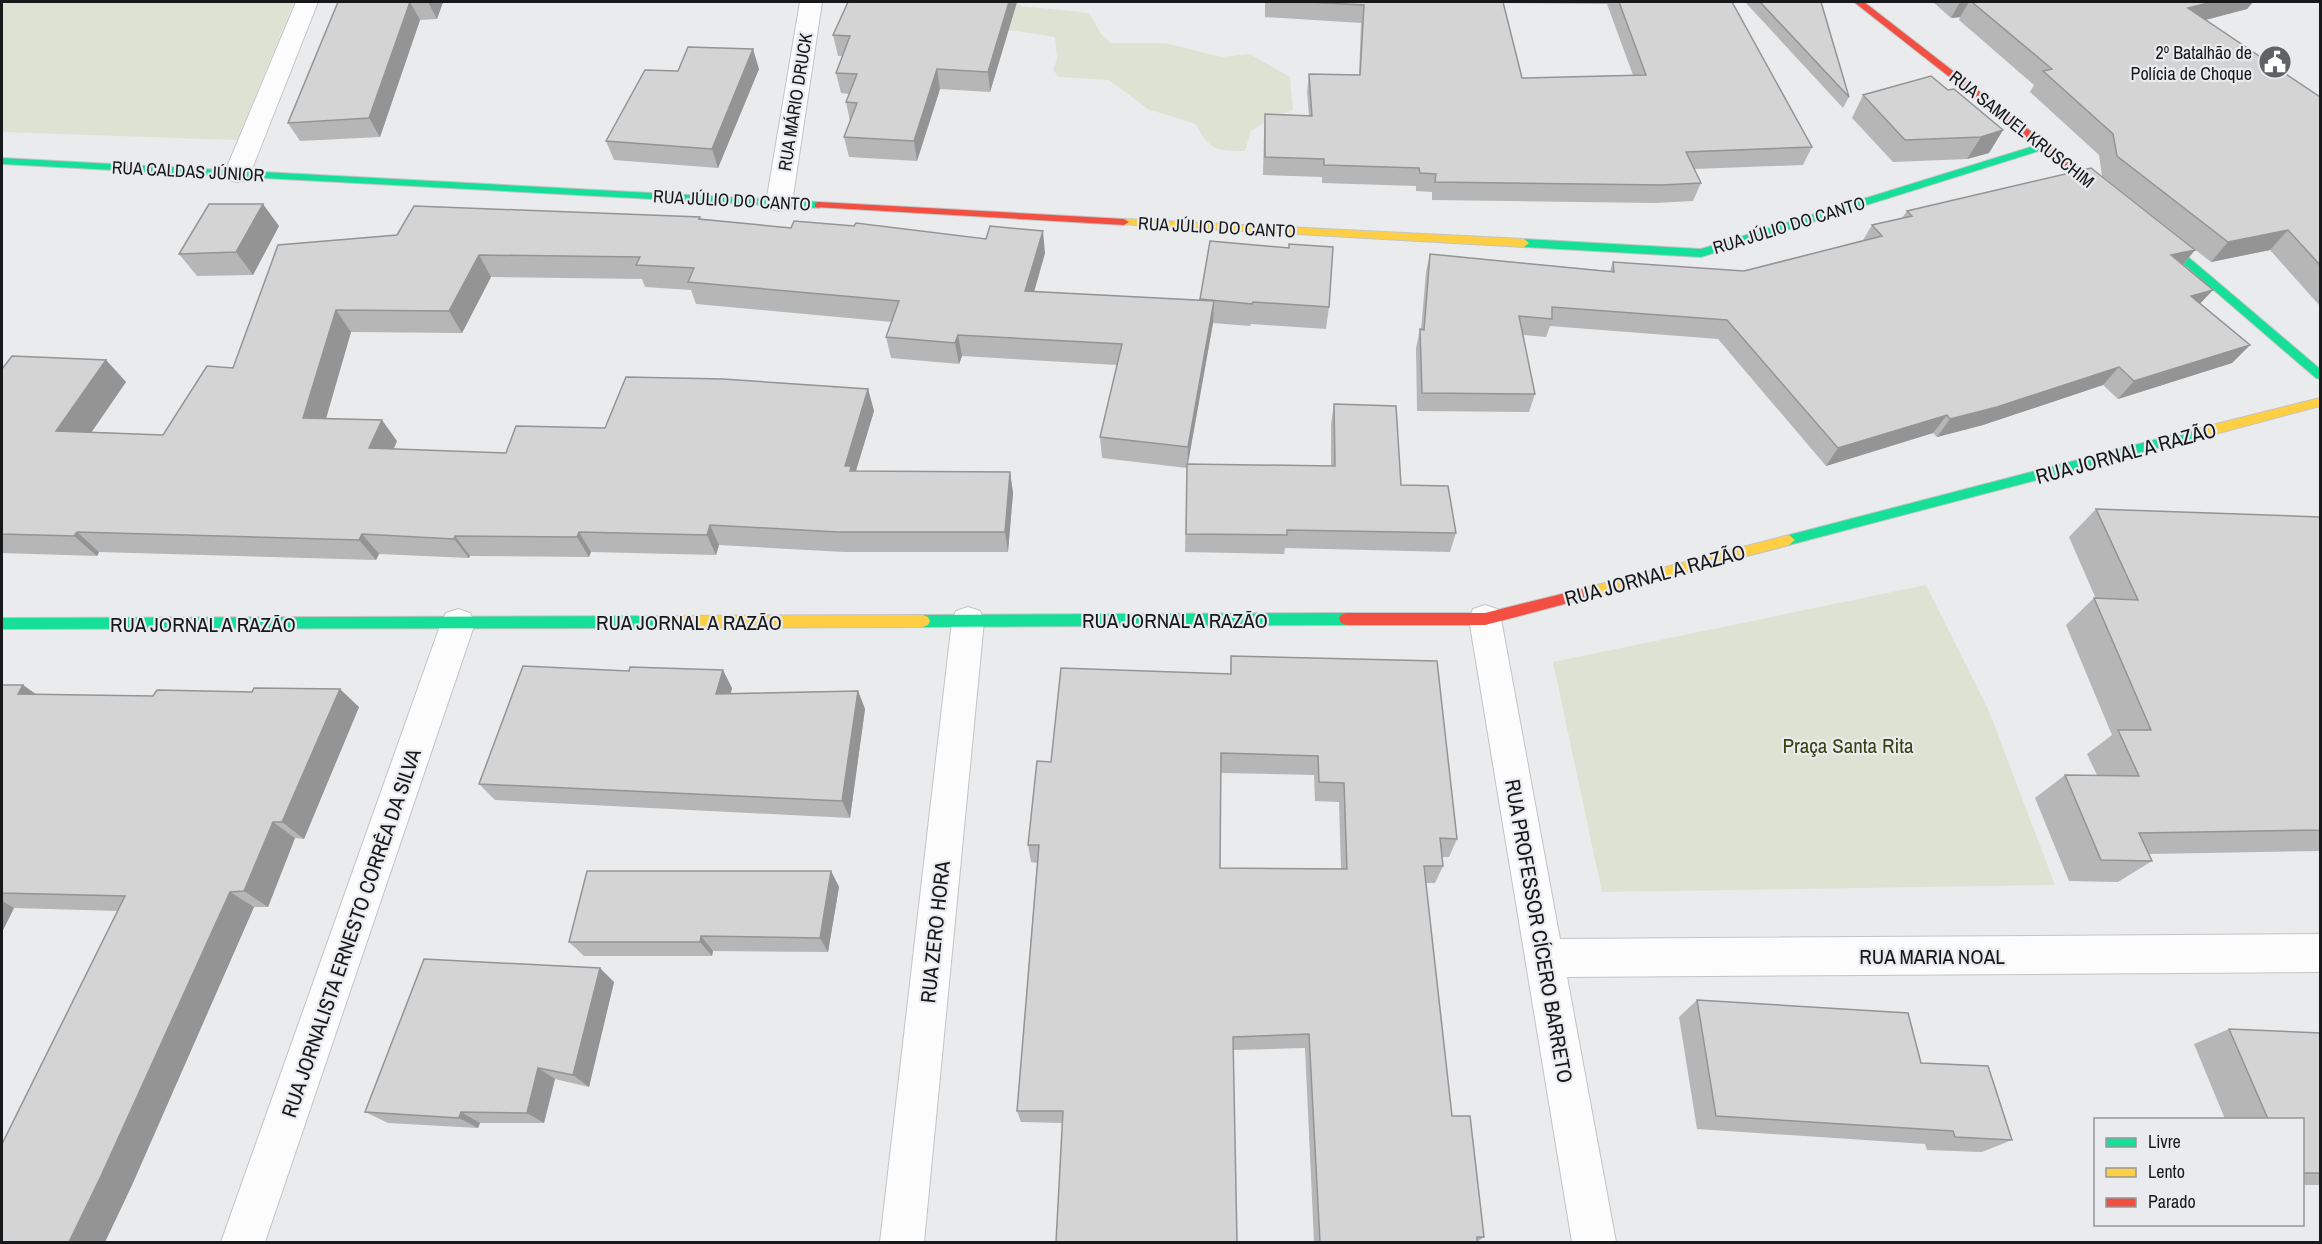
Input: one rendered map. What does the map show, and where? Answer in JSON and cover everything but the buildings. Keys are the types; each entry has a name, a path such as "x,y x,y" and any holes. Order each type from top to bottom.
{"street":[{"path":"237,174 307,2"},
{"name":"RUA MÁRIO DRUCK","path":"779,203 811,2"},
{"name":"RUA SAMUEL KRUSCHIM","path":"1859,2 2128,212"},
{"name":"RUA JÚLIO DO CANTO","path":"375,181 1701,253 2044,146"},
{"name":"RUA CALDAS JÚNIOR","path":"2,161 375,181"},
{"path":"2147,226 2320,375"},
{"name":"RUA JORNAL A RAZÃO","path":"2,624 1485,619 2320,402"},
{"name":"RUA PROFESSOR CÍCERO BARRETO","path":"1485,619 1594,1242"},
{"name":"RUA ZERO HORA","path":"903,1242 968,621"},
{"name":"RUA JORNALISTA ERNESTO CORRÊA DA SILVA","path":"243,1242 458,623"},
{"name":"RUA MARIA NOAL","path":"1544,958 2320,954"}],"green space":[{"path":"2,2 294,2 237,140 2,132"},
{"path":"1016,2 1022,6 1089,13 1101,34 1111,43 1166,43 1221,57 1250,54 1290,77 1293,110 1272,118 1251,131 1245,151 1214,147 1205,139 1196,124 1148,109 1109,80 1059,77 1053,70 1057,59 1055,37 982,26"},
{"name":"Praça Santa Rita","path":"1926,585 1989,711 2055,885 1602,892 1553,662"}],"traffic: fast":[{"path":"1524,243 1701,253 2044,146"},
{"path":"2,161 819,205"},
{"path":"2154,232 2320,375"},
{"path":"1789,540 2200,433"},
{"path":"923,621 1346,619"},
{"path":"2,624 664,622"}],"traffic: slow":[{"path":"1124,222 1524,243"},
{"path":"2200,433 2320,402"},
{"path":"1582,594 1789,540"},
{"path":"664,622 923,621"}],"traffic: jam":[{"path":"1859,2 2113,200"},
{"path":"819,205 1124,222"},
{"path":"1346,619 1485,619 1582,594"}],"place":[{"name":"2º Batalhão de Polícia de Choque","path":"2275,62"}]}
